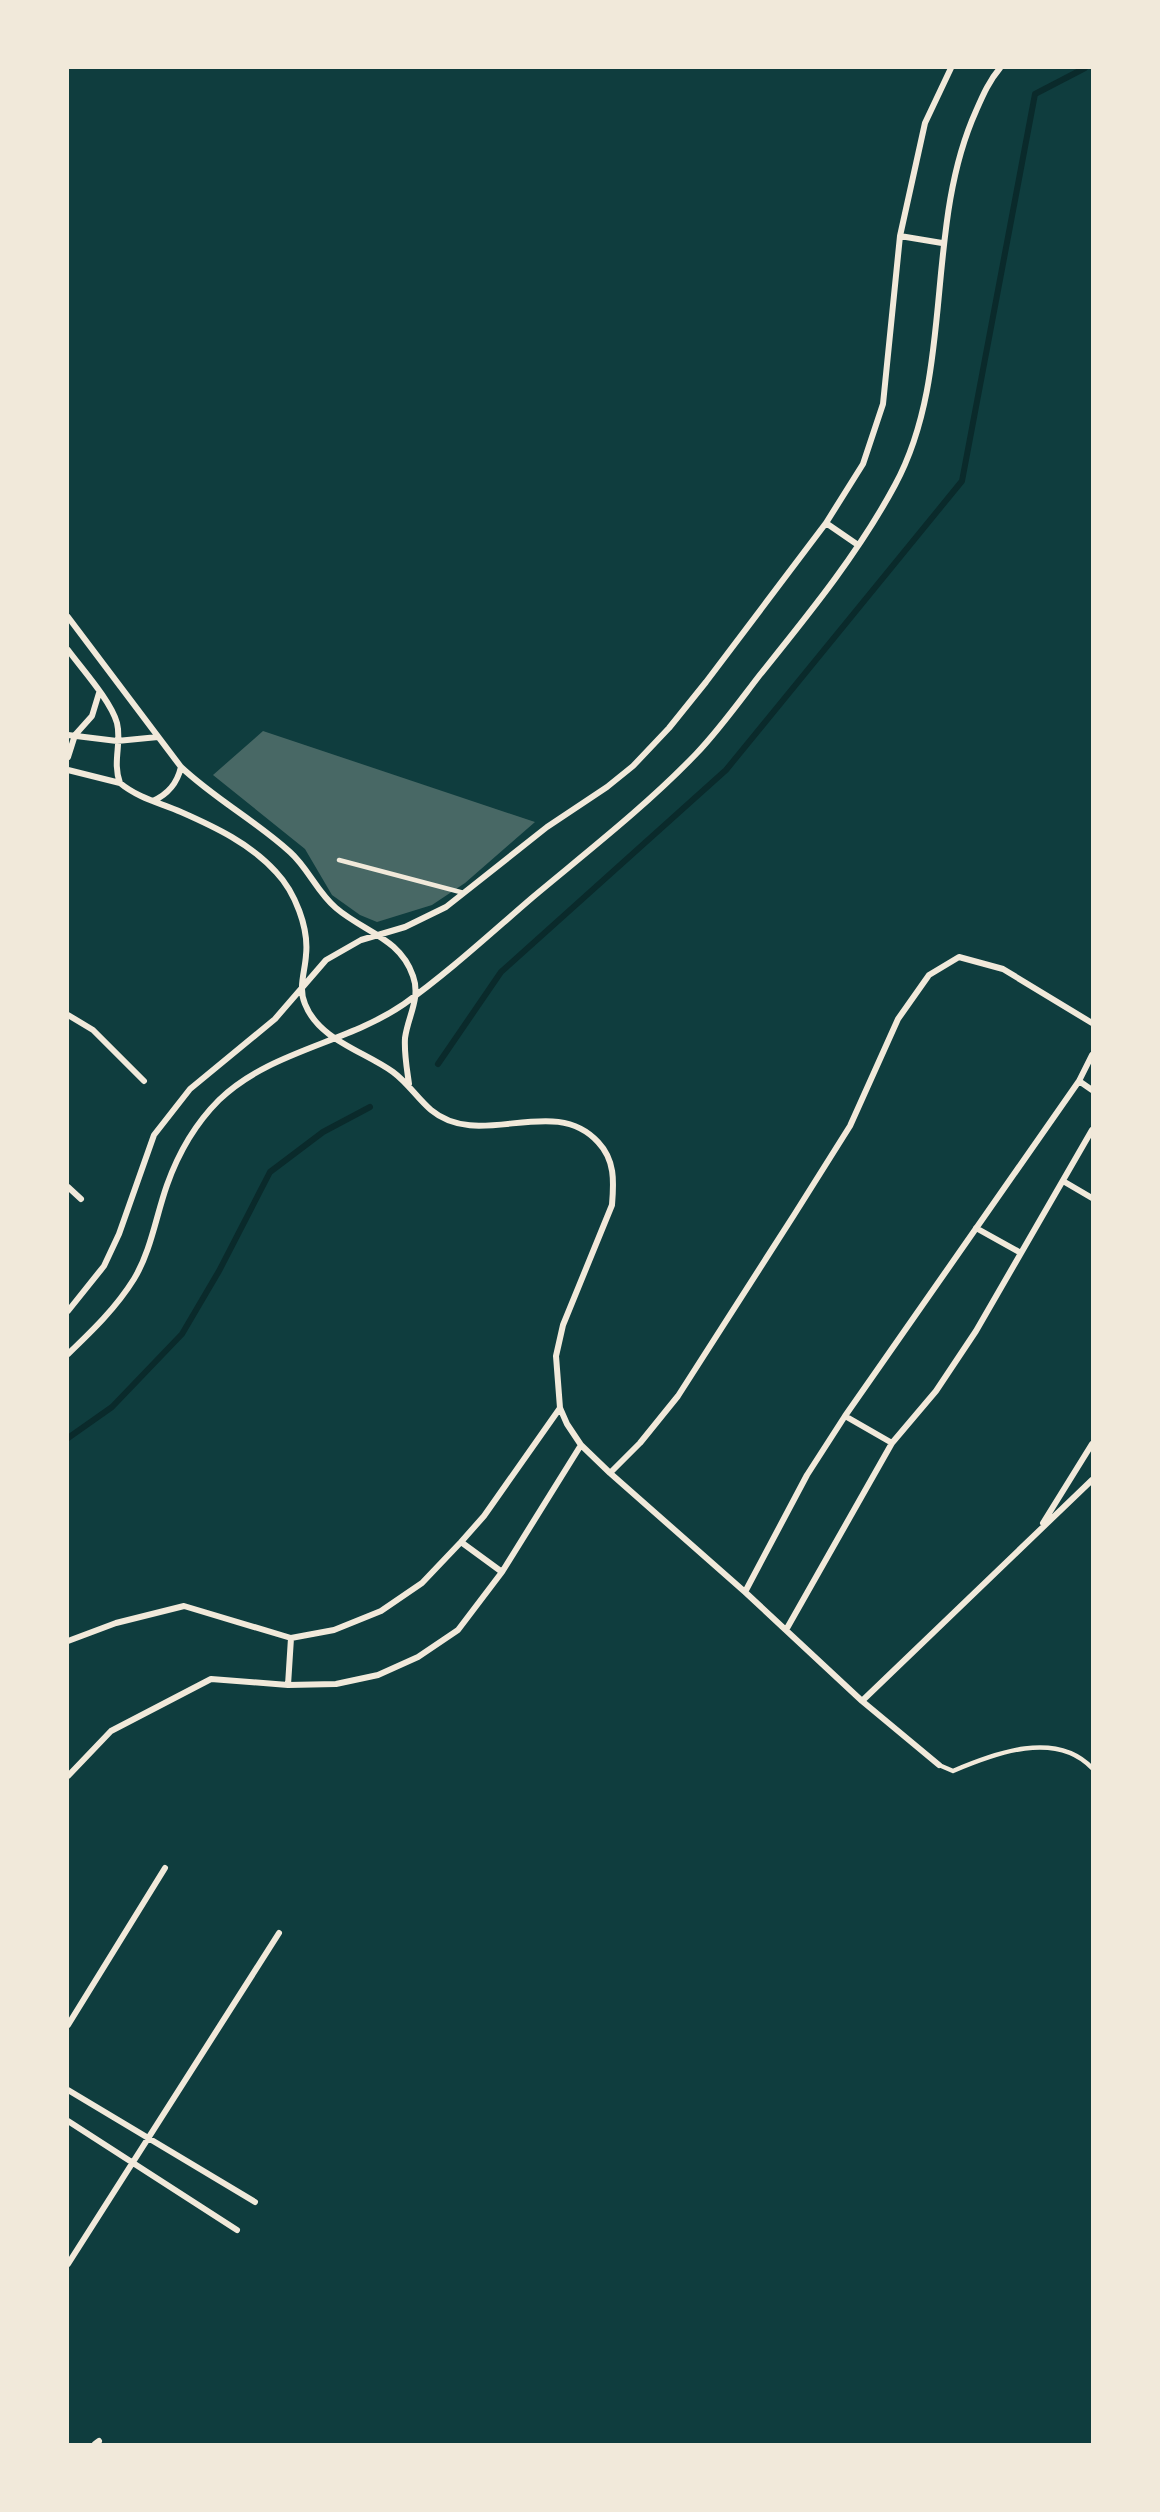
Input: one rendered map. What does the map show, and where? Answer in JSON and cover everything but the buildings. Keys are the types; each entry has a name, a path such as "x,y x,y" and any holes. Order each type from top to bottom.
{"street":[{"path":"68,1311 104,1266 119,1234 154,1135 190,1089 275,1019 326,960 361,940 426,918 465,893 523,845 607,787 633,766 669,728 706,682 826,523 864,464 883,404 900,236 926,123 951,68"},
{"path":"68,1354 107,1317 136,1277 168,1182 189,1137 220,1099 289,1054 378,1020 417,994 652,797 699,751 809,615 897,482 922,413 935,335 942,243 964,137 990,80 1000,68"},
{"path":"900,236 942,243"},
{"path":"826,523 858,544"},
{"path":"68,617 181,767 197,783 292,854 334,907 381,935 405,960 417,994 405,1038 405,1062 410,1084"},
{"path":"68,650 117,722 116,765 120,783"},
{"path":"68,757 71,735 93,716 99,693"},
{"path":"71,735 117,741 158,737"},
{"path":"153,801 169,792 179,776 181,767"},
{"path":"68,770 120,783 153,801 238,840 260,855 278,874 295,903 304,929 307,953 301,991 313,1019 335,1038 374,1059 410,1084 431,1110 454,1122 469,1126 558,1120 575,1125 594,1137 605,1149 612,1162 614,1184 612,1205 564,1325 556,1356 560,1408 581,1445 610,1473 862,1701 939,1765"},
{"path":"610,1473 640,1443 685,1386 850,1126 898,1019 929,975 958,957 1003,969 1092,1023"},
{"path":"68,1015 93,1030 144,1082"},
{"path":"744,1592 807,1474 844,1416 1079,1081 1092,1055"},
{"path":"1079,1081 1092,1090"},
{"path":"786,1630 892,1443 936,1391 976,1331 1092,1130"},
{"path":"1063,1181 1092,1198"},
{"path":"68,1186 81,1199"},
{"path":"976,1228 1022,1253"},
{"path":"68,1641 116,1623 184,1606 291,1638 334,1630 381,1611 422,1583 484,1516 560,1408"},
{"path":"844,1416 892,1443"},
{"path":"1038,1531 1092,1444"},
{"path":"68,1776 111,1731 211,1679 288,1685 336,1684 378,1675 418,1658 458,1630 502,1572 530,1530 581,1445"},
{"path":"862,1701 1092,1480"},
{"path":"461,1542 502,1572"},
{"path":"288,1685 291,1638"},
{"path":"68,2025 165,1868"},
{"path":"68,2264 132,2160 279,1934"},
{"path":"68,2090 255,2202"},
{"path":"68,2121 132,2160 237,2230"}],"lane":[{"path":"339,860 465,893"},
{"path":"939,1765 953,1771 1021,1748 1048,1747 1085,1761 1092,1768"}],"waterway":[{"path":"438,1064 501,972 726,770 962,481 1035,94 1085,68"},
{"path":"68,1438 112,1407 182,1334 219,1271 270,1172 323,1132 370,1107"}]}
